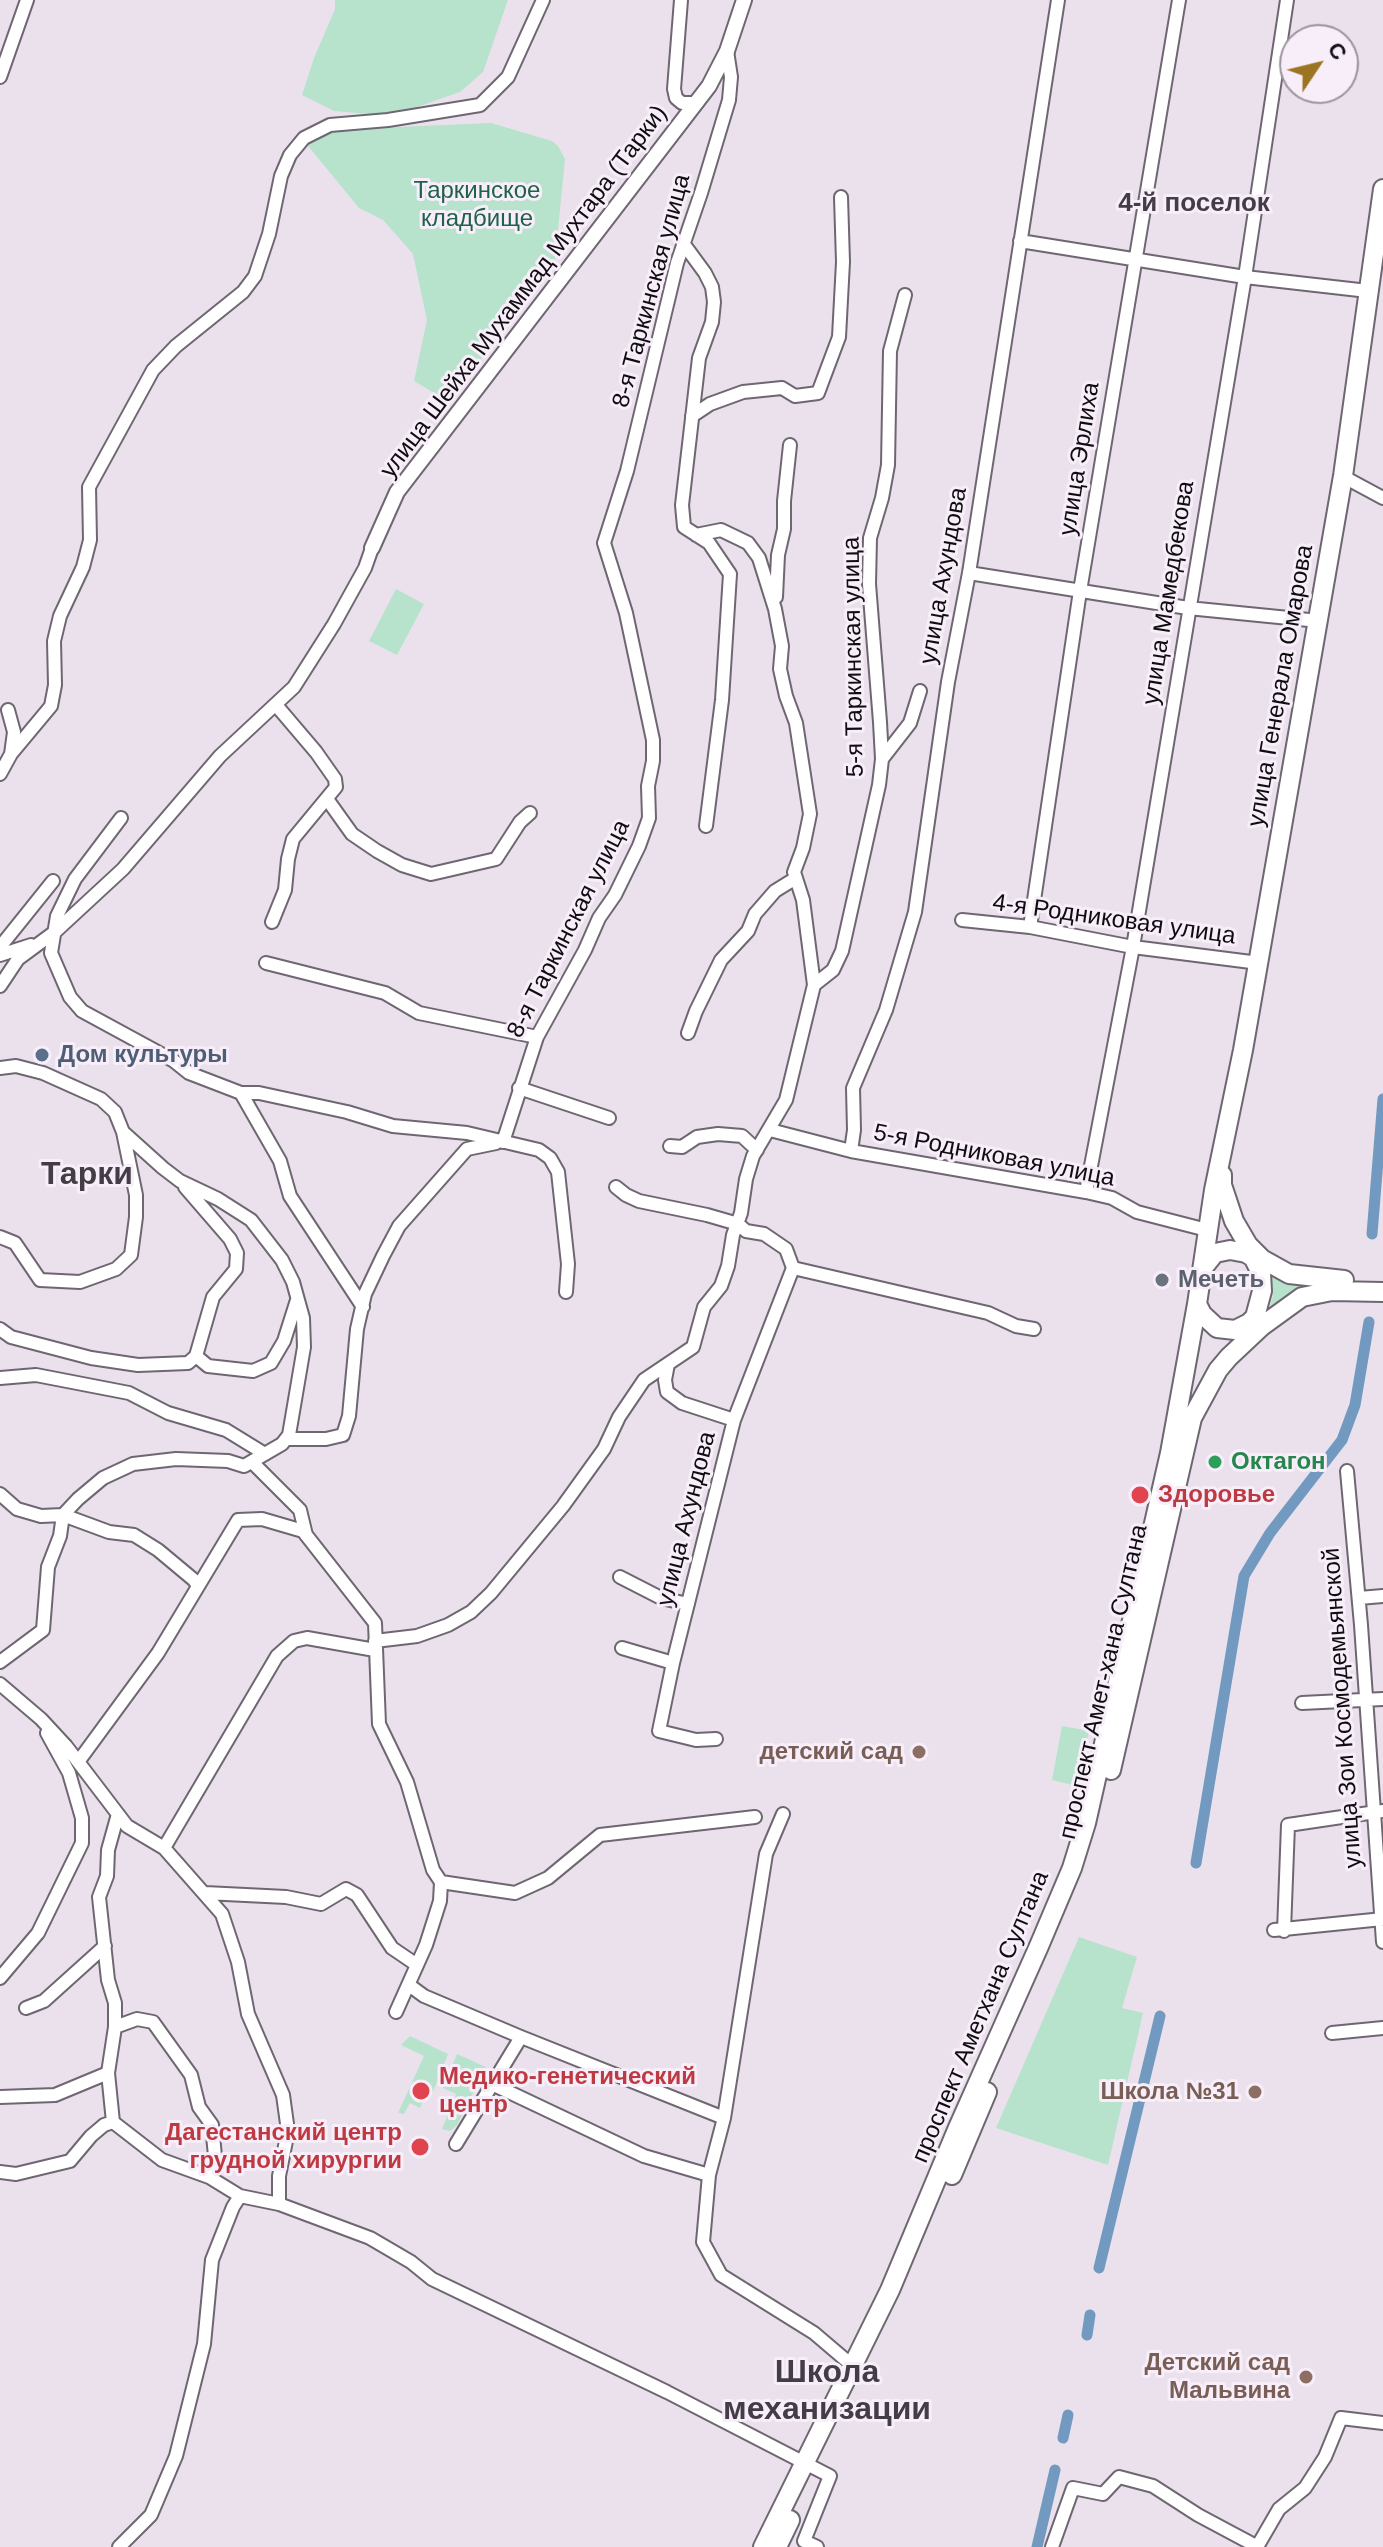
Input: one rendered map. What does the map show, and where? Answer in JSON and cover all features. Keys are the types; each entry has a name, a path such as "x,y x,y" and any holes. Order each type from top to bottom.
{"main road":[{"name":"улица Генерала Омарова","path":"1318,621 1343,476 1383,189"},
{"name":"улица Генерала Омарова","path":"1201,1270 1259,963 1262,926 1344,477 1367,291 1383,198"},
{"path":"1176,1453 1218,1370 1249,1328 1262,1291 1258,1260 1242,1236 1218,1187"},
{"path":"1176,1453 1180,1386 1201,1270 1215,1253 1238,1250 1289,1274 1329,1280 1383,1280"},
{"path":"1197,1304 1210,1323 1226,1330 1249,1328 1302,1297 1323,1292 1383,1292"},
{"name":"проспект Аметхана Султана","path":"763,2547 811,2464 856,2369 1072,1868 1086,1823 1176,1453"},
{"path":"777,2547 811,2464"}],"street":[{"path":"0,77 27,0"},
{"path":"0,774 11,754 51,706 56,664 54,641 60,616 83,567 90,540 89,487 153,370 176,346 243,292 255,276 269,234 281,176 290,155 304,138 330,125 388,120 480,105 508,77 543,0"},
{"name":"улица Шейха Мухаммад Мухтара (Тарки)","path":"681,0 674,89 676,98 682,103 697,103"},
{"name":"улица Шейха Мухаммад Мухтара (Тарки)","path":"0,986 18,959 56,931 123,869 220,756 294,687 365,568 397,492 709,86 727,51 744,0"},
{"name":"улица Ахундова","path":"851,1151 853,1088 886,1010 915,912 948,682 969,573 1058,0"},
{"name":"улица Эрлиха","path":"1030,927 1080,591 1179,0"},
{"name":"улица Мамедбекова","path":"1086,1192 1133,947 1245,277 1287,0"},
{"name":"8-я Таркинская улица","path":"503,1142 537,1037 599,918 615,895 649,818 648,786 653,740 626,613 604,543 627,471 683,243 729,100 731,77 727,51"},
{"path":"692,416 710,404 743,392 782,388 795,396 818,393 839,337 843,262 841,197"},
{"path":"1020,241 1245,277 1367,291"},
{"path":"683,243 705,273 712,287 714,302 712,322 699,358 682,505 684,527 709,543 730,574 722,700 706,826"},
{"name":"5-я Таркинская улица","path":"164,1848 277,1656 294,1641 307,1638 375,1645 417,1636 448,1625 471,1612 491,1593 563,1506 604,1449 619,1417 644,1380 693,1347 704,1307 721,1286 728,1266 746,1179 757,1150 786,1100 814,985 833,970 842,951 871,825 882,759 869,584 870,538 888,465 890,351 905,295"},
{"path":"775,609 790,445"},
{"path":"1344,477 1383,498"},
{"path":"696,535 721,530 748,543 759,558 775,609 782,646 780,669 796,723 810,814 794,872 803,900 814,985"},
{"path":"969,573 1188,608 1318,621"},
{"path":"882,759 910,723 920,691"},
{"path":"272,922 285,890 293,839 336,787 335,779 276,705"},
{"path":"8,710 14,732 11,754"},
{"path":"327,799 352,834 402,865 431,874 496,859 520,822 530,813"},
{"path":"121,818 75,879 57,916 51,953 70,997 82,1011 174,1061 189,1073 241,1093 259,1093 347,1112 393,1126 467,1133 539,1150 550,1158 558,1172 568,1264 566,1292"},
{"path":"688,1033 721,960 748,931 755,914 775,891 796,878"},
{"path":"0,947 53,881"},
{"name":"4-я Родниковая улица","path":"962,920 1030,927 1133,947 1259,963"},
{"path":"0,955 41,942"},
{"path":"266,963 385,993 419,1013 537,1037"},
{"path":"0,1068 16,1066 43,1073 101,1099 115,1112 123,1132 136,1195 131,1255 116,1269 80,1282 40,1280 15,1243 0,1237"},
{"path":"519,1088 609,1118"},
{"path":"241,1093 280,1161 290,1196 363,1307"},
{"name":"5-я Родниковая улица","path":"770,1130 851,1151 1086,1192 1112,1198 1137,1212 1207,1230"},
{"path":"0,1329 11,1337 36,1345 138,1365 188,1363 196,1356 213,1297 236,1269 237,1253 230,1239 180,1181 123,1132"},
{"path":"670,1146 682,1147 697,1137 718,1134 742,1136 757,1150"},
{"path":"286,1439 326,1439 343,1435 349,1416 357,1329 365,1294 399,1226 467,1149 503,1142"},
{"path":"0,1662 43,1630 48,1567 60,1536 63,1515 94,1485 133,1464 176,1459 228,1461 244,1466 289,1435 304,1347 303,1318 293,1282 282,1260 251,1220 218,1199 180,1181"},
{"path":"616,1187 639,1201 679,1207 738,1224 746,1231 764,1234 786,1249 793,1268 988,1313 1016,1326 1034,1329"},
{"name":"улица Ахундова","path":"716,1739 696,1740 659,1731 734,1420 793,1268"},
{"path":"196,1356 208,1366 253,1371 271,1363 284,1341 297,1300"},
{"path":"668,1364 665,1380 667,1392 682,1403 734,1420"},
{"path":"0,1378 36,1375 129,1393 168,1413 226,1430 265,1454"},
{"path":"252,1462 300,1510 306,1535"},
{"name":"улица Зои Космодемьянской","path":"1347,1471 1378,1811 1383,1942"},
{"path":"0,1494 17,1509 41,1516 63,1515 109,1532 134,1535 158,1550 198,1586"},
{"path":"78,1762 158,1653 238,1520 262,1519 303,1531 375,1623 379,1724 407,1782 433,1870 441,1882 440,1901 396,2012"},
{"path":"620,1577 661,1598 688,1604"},
{"path":"1359,1598 1383,1596"},
{"path":"622,1648 673,1663"},
{"path":"0,1684 41,1719 127,1826 164,1848 222,1914 238,1962 248,2014 283,2095 288,2131 279,2176 279,2204"},
{"path":"1302,1703 1383,1699"},
{"path":"0,1978 38,1933 82,1843 82,1818 69,1773 41,1719"},
{"path":"1378,1811 1288,1825 1279,1931 1382,1919"},
{"path":"118,1814 108,1850 107,1876 99,1897 108,1980 115,2003 108,2073 113,2122 162,2160 209,2177 240,2196 279,2204 370,2238 411,2262 432,2279 811,2464 830,2476 804,2541 817,2547"},
{"path":"783,1814 766,1854 724,2118 709,2175 703,2242 721,2275 814,2333 856,2369"},
{"path":"441,1882 515,1893 548,1878 600,1835 755,1817"},
{"path":"205,1893 286,1897 321,1904 346,1889 357,1895 392,1948 417,1965"},
{"path":"26,2008 44,2001 105,1946"},
{"path":"409,1985 424,1996 521,2037 724,2118"},
{"path":"115,2027 137,2019 153,2022 191,2075 199,2107 212,2125 215,2156 209,2177"},
{"path":"1332,2033 1383,2028"},
{"path":"456,2144 521,2037"},
{"path":"0,2097 55,2095 108,2073"},
{"path":"492,2084 644,2156 709,2175"},
{"path":"0,2172 16,2174 70,2161 91,2136 113,2122"},
{"path":"119,2547 151,2515 176,2456 204,2344 212,2260 240,2196"},
{"path":"1052,2547 1073,2488 1103,2494 1119,2477 1153,2486 1257,2547 1279,2509 1305,2488 1325,2457 1341,2418 1383,2423"}],"green space":[{"path":"335,0 508,0 483,72 460,92 400,113 380,115 334,111 302,95 335,9"},
{"name":"Таркинское кладбище","path":"491,123 552,141 565,159 555,260 449,402 414,381 427,320 413,254 383,220 359,208 304,141 332,127"},
{"path":"396,589 424,604 397,655 369,641"},
{"path":"1271,1276 1307,1288 1268,1314 1273,1296"},
{"path":"1062,1726 1089,1731 1077,1786 1052,1780"},
{"path":"1079,1937 1137,1957 1122,2008 1143,2013 1108,2165 996,2128"},
{"path":"410,2036 448,2054 433,2092 428,2090 420,2108 410,2103 404,2114 398,2113 424,2056 401,2045"},
{"path":"457,2054 486,2067 457,2125 450,2131 442,2129 456,2094 443,2088"}],"waterway":[{"path":"1372,1234 1383,1099"},
{"path":"1196,1863 1244,1576 1270,1533 1342,1440 1355,1405 1369,1322"},
{"path":"1099,2268 1160,2016"},
{"path":"1087,2335 1090,2315"},
{"path":"1063,2438 1068,2415"},
{"path":"1037,2547 1055,2470"}],"place":[{"name":"Дом культуры","path":"42,1055"},
{"name":"Мечеть","path":"1162,1280"},
{"name":"Октагон","path":"1215,1462"},
{"name":"Здоровье","path":"1140,1495"},
{"name":"детский сад","path":"919,1752"},
{"name":"Медико-генетический центр","path":"421,2091"},
{"name":"Школа №31","path":"1255,2092"},
{"name":"Дагестанский центр грудной хирургии","path":"420,2147"},
{"name":"Детский сад Мальвина","path":"1306,2377"}],"district":[{"name":"4-й поселок","path":"1194,204"},
{"name":"Тарки","path":"87,1175"},
{"name":"Школа механизации","path":"827,2392"}]}
